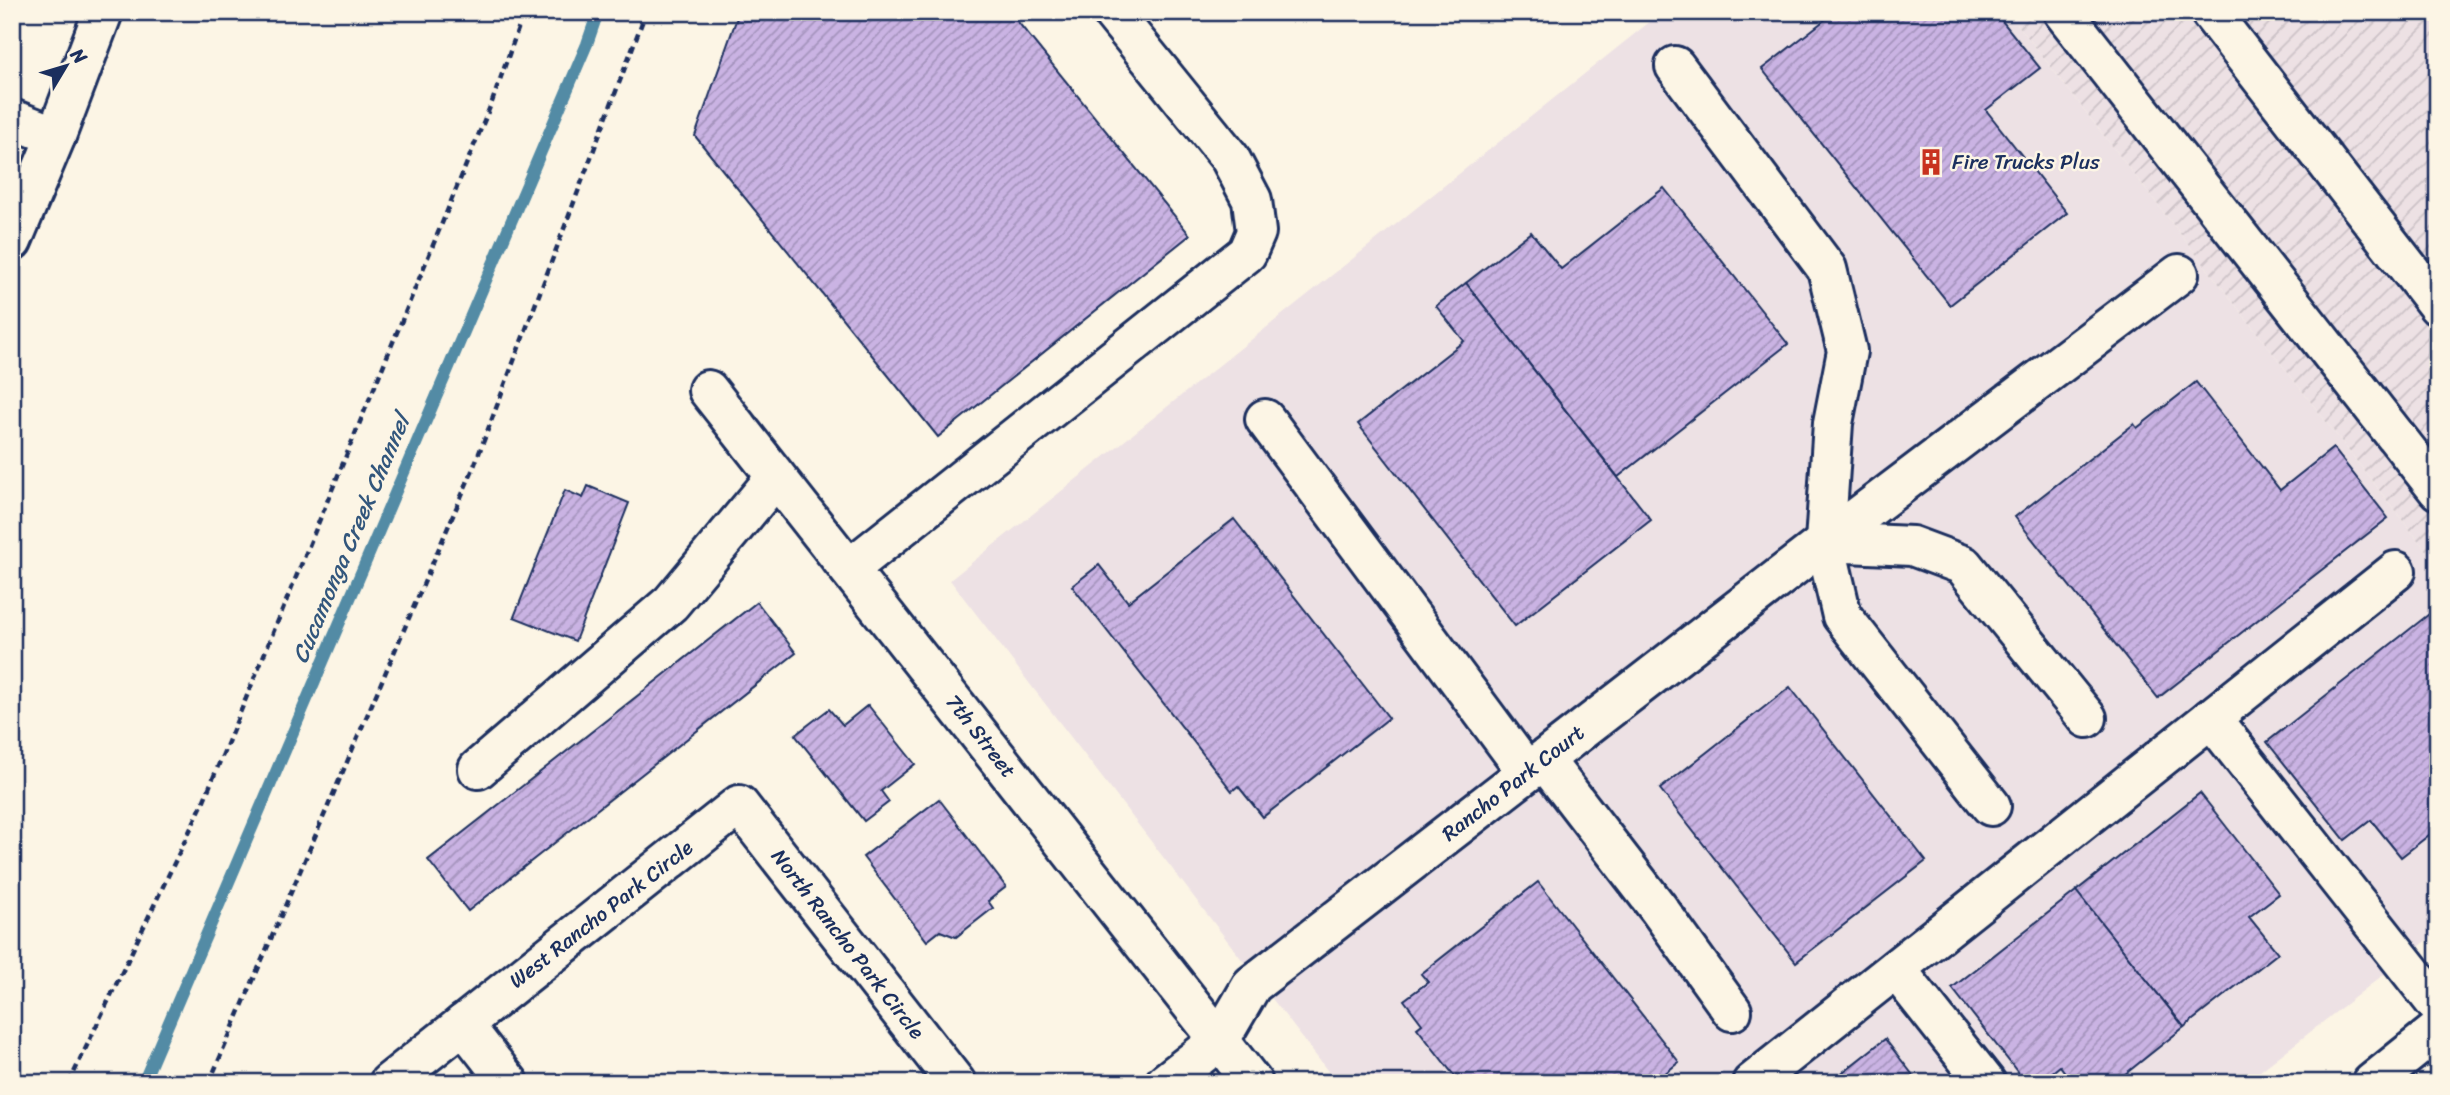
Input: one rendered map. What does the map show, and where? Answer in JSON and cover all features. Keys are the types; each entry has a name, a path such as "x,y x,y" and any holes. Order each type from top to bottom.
{"street":[{"path":"12,242 103,12"},
{"path":"849,569 1247,253 1256,232 1252,200 1230,158 1112,12"},
{"path":"2063,12 2438,490"},
{"path":"2210,12 2425,262 2438,306"},
{"path":"1675,66 1827,269 1847,351 1833,423 1825,542 1842,617 1991,806"},
{"path":"12,119 56,136"},
{"name":"Rancho Park Court","path":"1220,1040 1252,985 1825,542 2179,274"},
{"name":"7th Street","path":"708,390 1253,1083"},
{"path":"1265,419 1535,766 1658,908 1732,1011"},
{"path":"478,769 671,603 776,477"},
{"path":"1825,542 1912,546 1963,565 2087,718"},
{"path":"1752,1083 2396,571"},
{"path":"2211,718 2438,1006"},
{"name":"West Rancho Park Circle","path":"389,1083 739,805"},
{"name":"North Rancho Park Circle","path":"739,805 956,1083"},
{"path":"1895,969 1986,1083"},
{"path":"463,1024 509,1083"},
{"path":"2372,1083 2438,1030"},
{"path":"1165,1083 1220,1040"}],"path":[{"path":"69,1083 202,804 492,102 524,12"},
{"path":"209,1083 473,470 646,12"}],"shaded area":[{"path":"1662,12 2008,12 2438,566 2438,932 2245,1083 1337,1083 950,580"},
{"path":"2008,12 2438,12 2438,566"}],"building":[{"path":"739,12 873,12 877,17 882,12 1010,12 1190,235 938,437 695,136"},
{"name":"Fire Trucks Plus","path":"1835,12 1995,12 2040,68 1986,110 2067,213 1950,305 1762,69"},
{"path":"1664,188 1788,344 1618,477 1466,283 1531,232 1561,269"},
{"path":"1466,283 1651,520 1515,626 1358,424 1464,341 1436,306"},
{"path":"2196,382 2280,490 2333,448 2388,518 2158,698 2015,517 2134,424 2137,428"},
{"path":"588,486 629,503 575,641 514,617 565,490 583,498"},
{"path":"1234,519 1389,718 1263,817 1238,786 1232,791 1072,586 1099,565 1128,602"},
{"path":"757,602 796,653 468,911 428,860"},
{"path":"2438,607 2438,828 2401,857 2371,820 2345,840 2267,742"},
{"path":"1790,687 1926,861 1796,962 1660,789"},
{"path":"868,705 915,764 881,791 889,802 864,821 795,735 829,709 843,725"},
{"path":"2200,793 2279,894 2249,917 2278,953 2184,1027 2076,891"},
{"path":"939,799 1006,887 988,901 993,908 956,937 940,931 927,941 863,857"},
{"path":"1538,882 1679,1062 1653,1083 1460,1083 1417,1028 1422,1024 1404,1000 1428,982 1421,974"},
{"path":"2076,891 2184,1027 2114,1083 2073,1083 2060,1066 2039,1083 2026,1083 1952,988"},
{"path":"1885,1039 1919,1083 1829,1083"}],"waterway":[{"name":"Cucamonga Creek Channel","path":"143,1083 587,44 598,12"}],"place":[{"name":"Fire Trucks Plus","path":"1931,162"}]}
